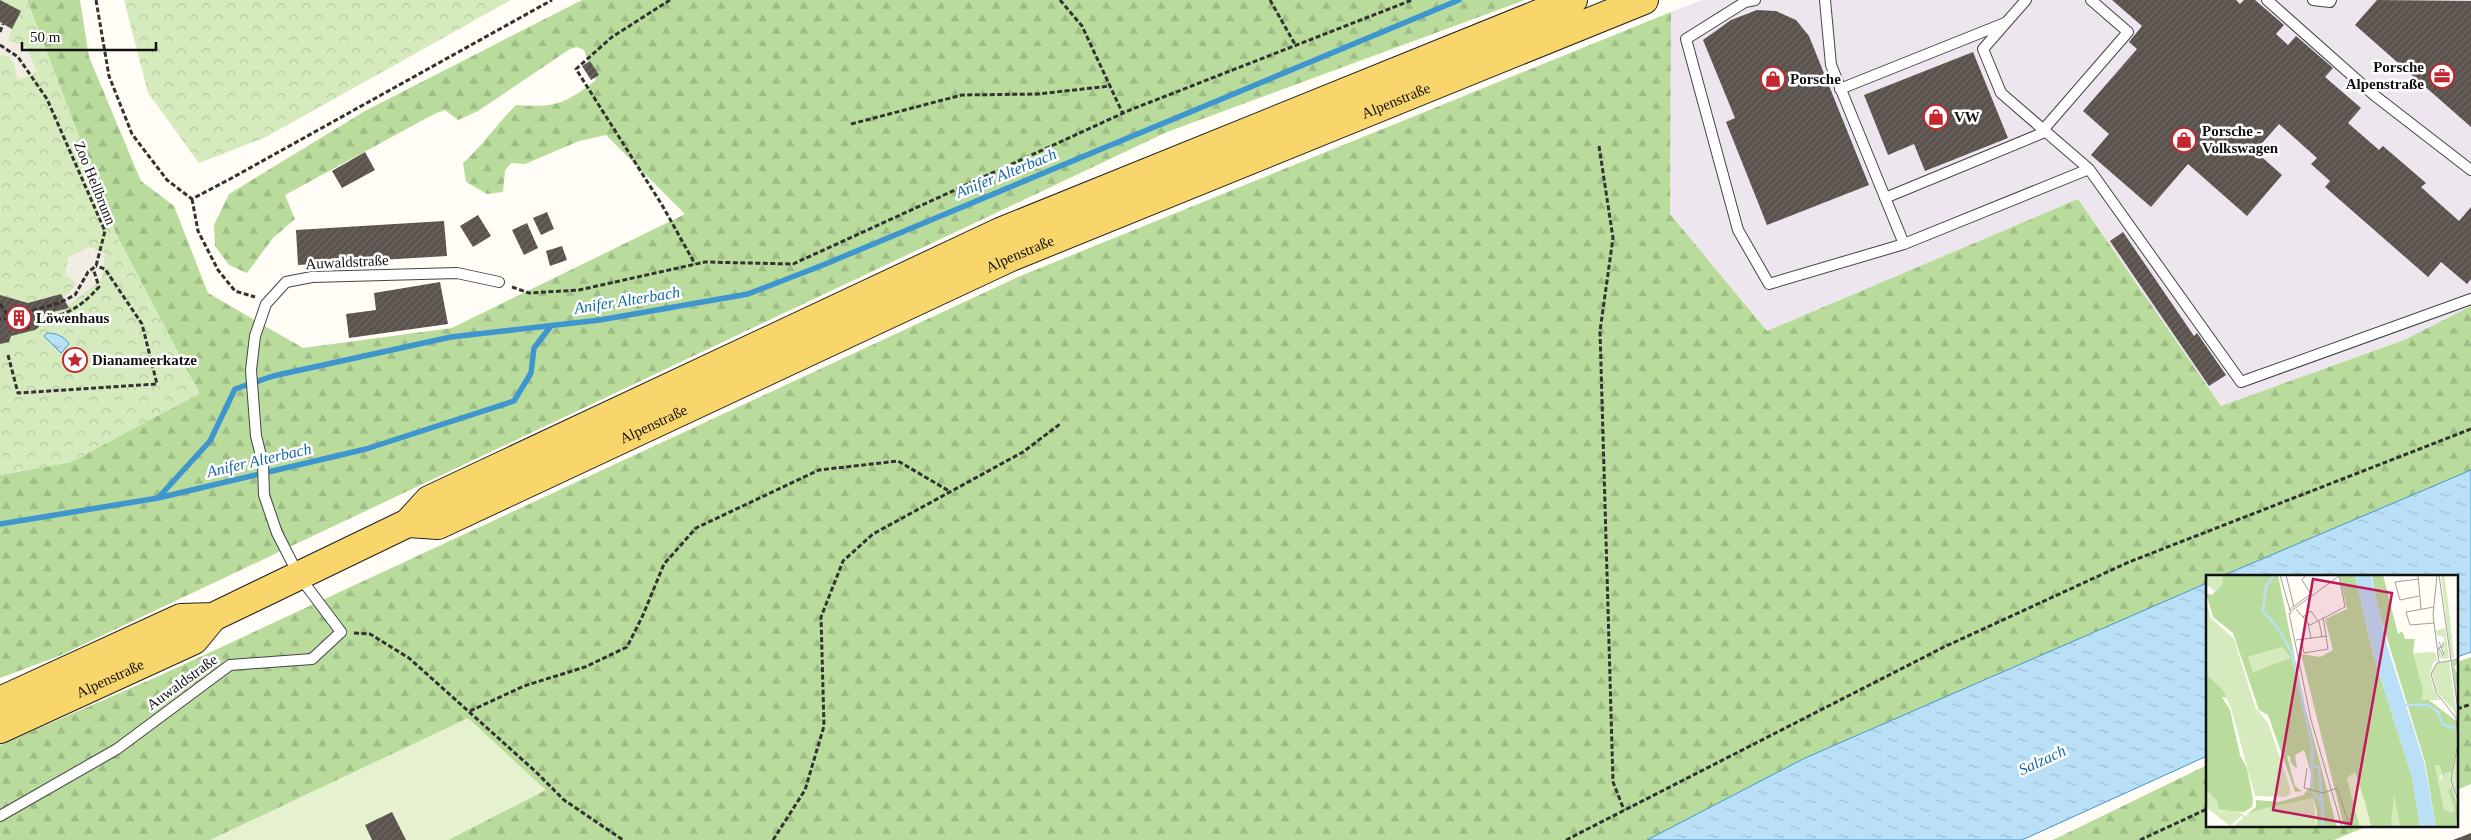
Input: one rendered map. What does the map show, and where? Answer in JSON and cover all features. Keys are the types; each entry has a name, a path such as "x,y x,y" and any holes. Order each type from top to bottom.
{"main road":[{"name":"Alpenstraße","path":"0,701 181,618 213,617 408,523 430,500 1000,232 1573,0"},
{"name":"Alpenstraße","path":"408,523 438,525 1011,257 1644,0"},
{"name":"Alpenstraße","path":"0,729 194,640 213,617"}],"lane":[{"path":"1755,0 1745,2 1686,39 1738,230 1768,284 1904,244 2089,169"},
{"path":"1825,0 1831,65 1904,244"},
{"path":"2026,0 1983,50 2001,93 2089,169 2241,382 2471,299"},
{"path":"1885,198 2044,131 2128,32 2091,0"},
{"path":"2267,0 2374,95 2471,170"},
{"path":"2313,0 2330,2 2332,0"},
{"path":"1840,89 2008,22"},
{"name":"Auwaldstraße","path":"0,816 117,749 230,665 312,659 341,632 299,576 276,533 264,495 263,464 256,436 251,370 255,336 266,304 286,282 312,277 457,273 499,282"}],"path":[{"path":"96,0 109,76 132,134 168,180 192,199 198,231 218,270 235,291 247,293 266,304"},
{"path":"192,199 230,180 552,0"},
{"path":"670,0 612,37 576,68 662,205 695,264"},
{"path":"1060,0 1082,26 1123,114"},
{"path":"1270,0 1296,46"},
{"path":"499,282 530,293 579,290 705,262 793,264 1123,114 1412,0"},
{"path":"0,32 3,24"},
{"name":"Zoo Hellbrunn","path":"0,45 18,57 47,99 105,232 94,267 75,295 59,303 0,320"},
{"path":"851,124 962,95 1038,94 1110,86"},
{"path":"1599,146 1613,238 1600,331 1613,782 1624,810"},
{"path":"8,355 18,393 157,384 142,324 105,269 94,267 99,287 82,305 68,313 45,316 38,320"},
{"path":"0,304 11,316 17,330 30,327 26,312"},
{"path":"773,840 805,790 824,726 821,617 842,561 873,534 1023,452 1060,424"},
{"path":"1566,840 1944,647 2129,562 2471,428"},
{"path":"470,712 524,686 586,667 627,647 644,615 664,564 696,528 819,470 898,461 949,491"},
{"path":"341,632 370,634 409,658 564,800 623,840"},
{"path":"2458,709 2471,704"},
{"path":"2140,840 2206,809"}],"shaded area":[{"path":"1702,0 2471,0 2471,306 2404,340 2221,406 2078,199 1767,331 1670,214 1671,12"},
{"path":"0,22 12,29 8,41 26,46 37,72 18,80 14,64 8,56 0,55"},
{"path":"89,247 105,253 102,280 67,306 31,315 13,310 63,297 69,293 76,283 65,275 68,257"}],"green space":[{"path":"0,0 27,0 116,234 199,394 71,462 0,475"},
{"path":"27,0 80,0 89,57 141,181 174,206 208,293 303,348 452,328 685,214 606,135 579,141 525,164 511,163 505,171 503,192 487,194 466,182 463,163 516,105 541,106 559,103 596,80 584,50 577,47 570,49 478,111 458,120 445,110 434,114 285,195 295,219 273,238 247,273 229,265 215,246 214,225 229,194 365,111 582,0 1525,0 1167,132 59,656 0,678 0,475 71,462 199,393 116,234"},
{"path":"124,0 511,0 266,137 199,163 148,93"},
{"path":"1671,12 1670,214 1767,331 2078,199 2221,406 2404,340 2471,306 2471,470 2224,575 2206,575 2206,583 1805,758 1647,840 448,840 545,790 243,825 210,840 0,840 0,745 161,675 1018,277"},
{"path":"2471,657 2471,784 2458,790 2458,662"},
{"path":"468,718 546,790 448,840 210,840"},
{"path":"2206,765 2206,828 2363,828 2334,840 2053,840"}],"water":[{"path":"47,333 60,336 69,344 61,353 44,336"},
{"path":"2471,470 2471,652 2458,657 2458,575 2224,575"},
{"name":"Salzach","path":"2206,583 2206,756 2022,840 1647,840 1805,758"}],"building":[{"path":"0,0 21,11 12,29 0,22"},
{"name":"Porsche - Volkswagen","path":"2112,0 2236,0 2240,4 2244,0 2255,0 2284,25 2276,34 2288,45 2296,36 2333,68 2325,77 2361,108 2348,123 2379,150 2383,146 2426,183 2421,187 2459,221 2471,207 2471,279 2467,284 2441,262 2428,277 2325,187 2330,181 2311,164 2317,158 2279,124 2255,151 2282,175 2247,216 2188,164 2151,207 2091,155 2109,134 2083,111 2137,49 2129,42 2142,26"},
{"name":"Porsche Alpenstraße","path":"2377,0 2471,1 2471,127 2355,25"},
{"name":"Porsche","path":"1757,10 1776,11 1796,20 1809,36 1869,185 1767,225 1726,122 1735,118 1703,40 1731,20"},
{"name":"VW","path":"1973,52 2008,138 1925,171 1914,144 1888,155 1864,95"},
{"path":"590,61 599,75 591,80 582,66"},
{"path":"365,152 375,170 342,188 332,171"},
{"path":"547,212 554,229 541,235 533,218"},
{"path":"478,215 491,236 473,247 460,226"},
{"path":"444,221 447,256 298,265 296,230"},
{"path":"527,223 538,248 524,255 512,230"},
{"path":"2123,232 2194,336 2197,333 2226,375 2209,386 2110,241"},
{"path":"562,246 567,260 550,266 546,251"},
{"path":"440,282 448,324 349,338 346,314 376,310 374,293"},
{"name":"Löwenhaus","path":"61,294 69,308 37,316 39,327 35,330 11,336 9,342 0,344 0,295 28,303"},
{"path":"392,812 406,840 372,840 365,825"},
{"path":"2471,833 2471,840 2453,840"}],"waterway":[{"name":"Anifer Alterbach","path":"0,524 158,498 210,441 235,389 273,376 451,337 600,320 748,294 823,265 1459,0"},
{"name":"Anifer Alterbach","path":"158,498 366,449 514,401 531,373 534,348 551,326"}],"place":[{"name":"Porsche Alpenstraße","path":"2442,76"},
{"name":"Porsche","path":"1773,79"},
{"name":"VW","path":"1936,117"},
{"name":"Porsche - Volkswagen","path":"2184,140"},
{"name":"Löwenhaus","path":"19,318"},
{"name":"Dianameerkatze","path":"75,360"}]}
